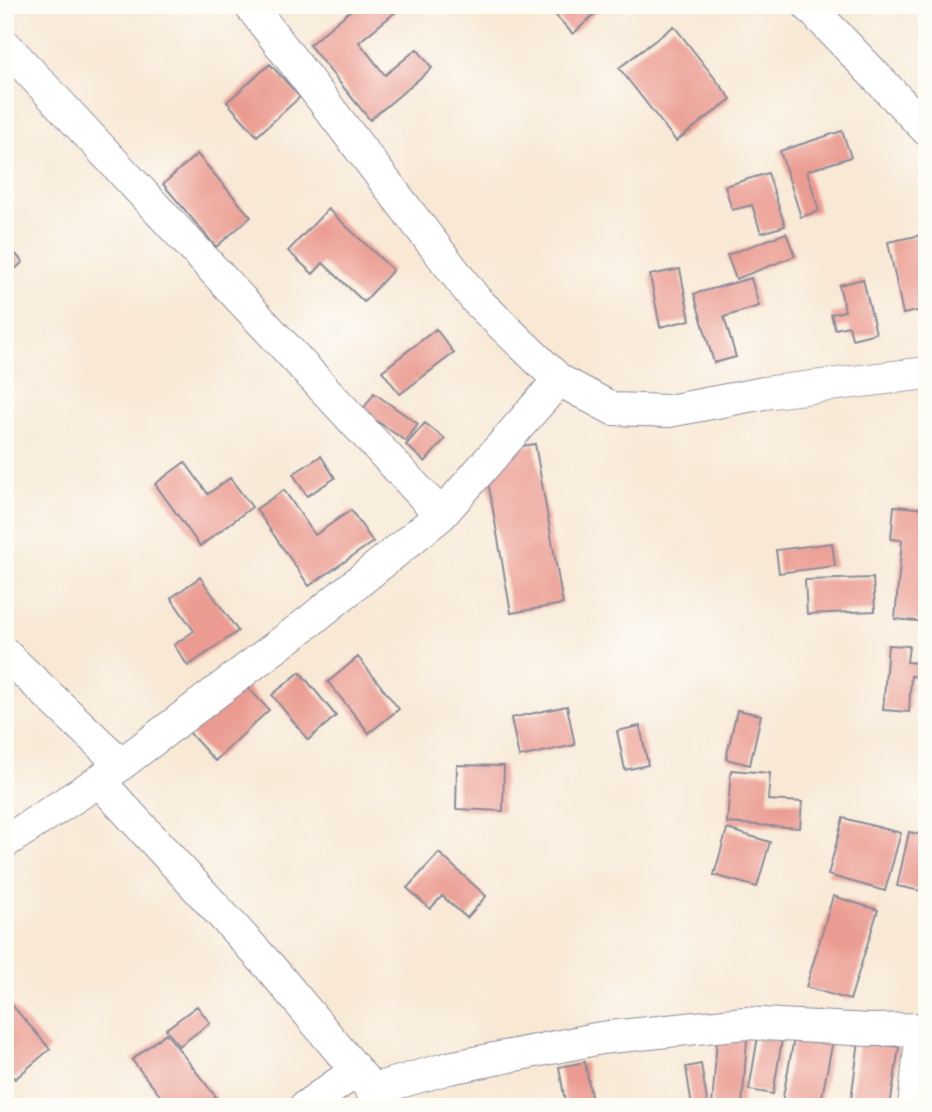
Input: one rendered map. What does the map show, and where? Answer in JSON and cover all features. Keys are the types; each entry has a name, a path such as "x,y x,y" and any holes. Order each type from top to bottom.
{"street":[{"path":"250,5 476,300 559,380 613,409 669,411 764,393 927,373"},
{"path":"808,5 927,130"},
{"path":"5,45 441,515"},
{"path":"5,842 110,772 310,621 441,515 559,380"},
{"path":"5,654 110,772 371,1089"},
{"path":"305,1107 449,1068 601,1038 744,1023 870,1030 925,1029 914,1107"}],"building":[{"path":"357,5 394,5 398,10 359,42 385,75 417,49 432,68 370,120 309,45"},
{"path":"546,5 604,5 573,34"},
{"path":"674,26 731,99 676,141 619,68"},
{"path":"270,64 300,97 257,136 227,102"},
{"path":"842,131 851,157 807,171 819,211 801,217 780,151"},
{"path":"197,154 251,217 216,247 163,184"},
{"path":"768,173 785,226 761,233 752,205 732,210 725,186"},
{"path":"328,209 393,270 364,302 323,263 313,274 288,251"},
{"path":"786,233 795,256 736,279 727,255"},
{"path":"926,234 927,309 903,314 888,242"},
{"path":"8,246 23,262 5,278 5,248"},
{"path":"680,269 690,320 660,327 650,275"},
{"path":"751,278 759,306 724,317 736,357 714,363 694,294"},
{"path":"863,279 876,333 852,339 849,326 835,329 831,314 845,311 839,285"},
{"path":"436,329 454,353 400,394 382,371"},
{"path":"374,393 418,424 406,441 362,411"},
{"path":"425,423 445,439 425,462 406,445"},
{"path":"535,444 563,604 511,613 483,453"},
{"path":"321,456 335,478 307,496 293,474"},
{"path":"185,462 208,494 230,478 252,507 200,546 155,484"},
{"path":"284,490 315,535 351,510 373,542 309,586 256,509"},
{"path":"894,506 927,509 927,622 895,619 902,540 891,539"},
{"path":"832,543 835,566 779,573 776,550"},
{"path":"200,577 238,631 188,666 174,645 194,631 171,598"},
{"path":"873,578 875,611 807,614 805,580"},
{"path":"888,645 909,646 907,662 927,664 927,678 911,676 909,712 883,710"},
{"path":"358,657 399,709 369,733 328,682"},
{"path":"300,672 336,716 308,740 272,695"},
{"path":"241,680 269,710 215,761 187,730"},
{"path":"567,706 575,745 519,757 511,718"},
{"path":"737,710 761,715 750,765 726,759"},
{"path":"640,726 648,765 625,770 617,731"},
{"path":"457,765 504,766 503,811 456,809"},
{"path":"731,770 770,773 768,800 802,802 800,828 727,823"},
{"path":"843,818 901,833 885,891 828,875"},
{"path":"727,829 770,842 757,887 714,875"},
{"path":"909,832 927,836 927,865 921,891 897,886"},
{"path":"439,853 486,896 467,918 442,896 430,909 407,888"},
{"path":"833,896 878,910 850,1000 806,987"},
{"path":"5,997 50,1049 15,1079 5,1068"},
{"path":"197,1006 210,1023 179,1046 166,1029"},
{"path":"718,1024 748,1026 742,1107 712,1107"},
{"path":"166,1033 216,1097 204,1107 169,1107 132,1060"},
{"path":"795,1033 833,1040 820,1107 782,1102"},
{"path":"758,1036 782,1040 773,1094 749,1090"},
{"path":"859,1041 899,1047 890,1107 850,1107"},
{"path":"585,1062 593,1107 566,1107 559,1067"},
{"path":"701,1064 708,1107 692,1107 686,1067"}]}
